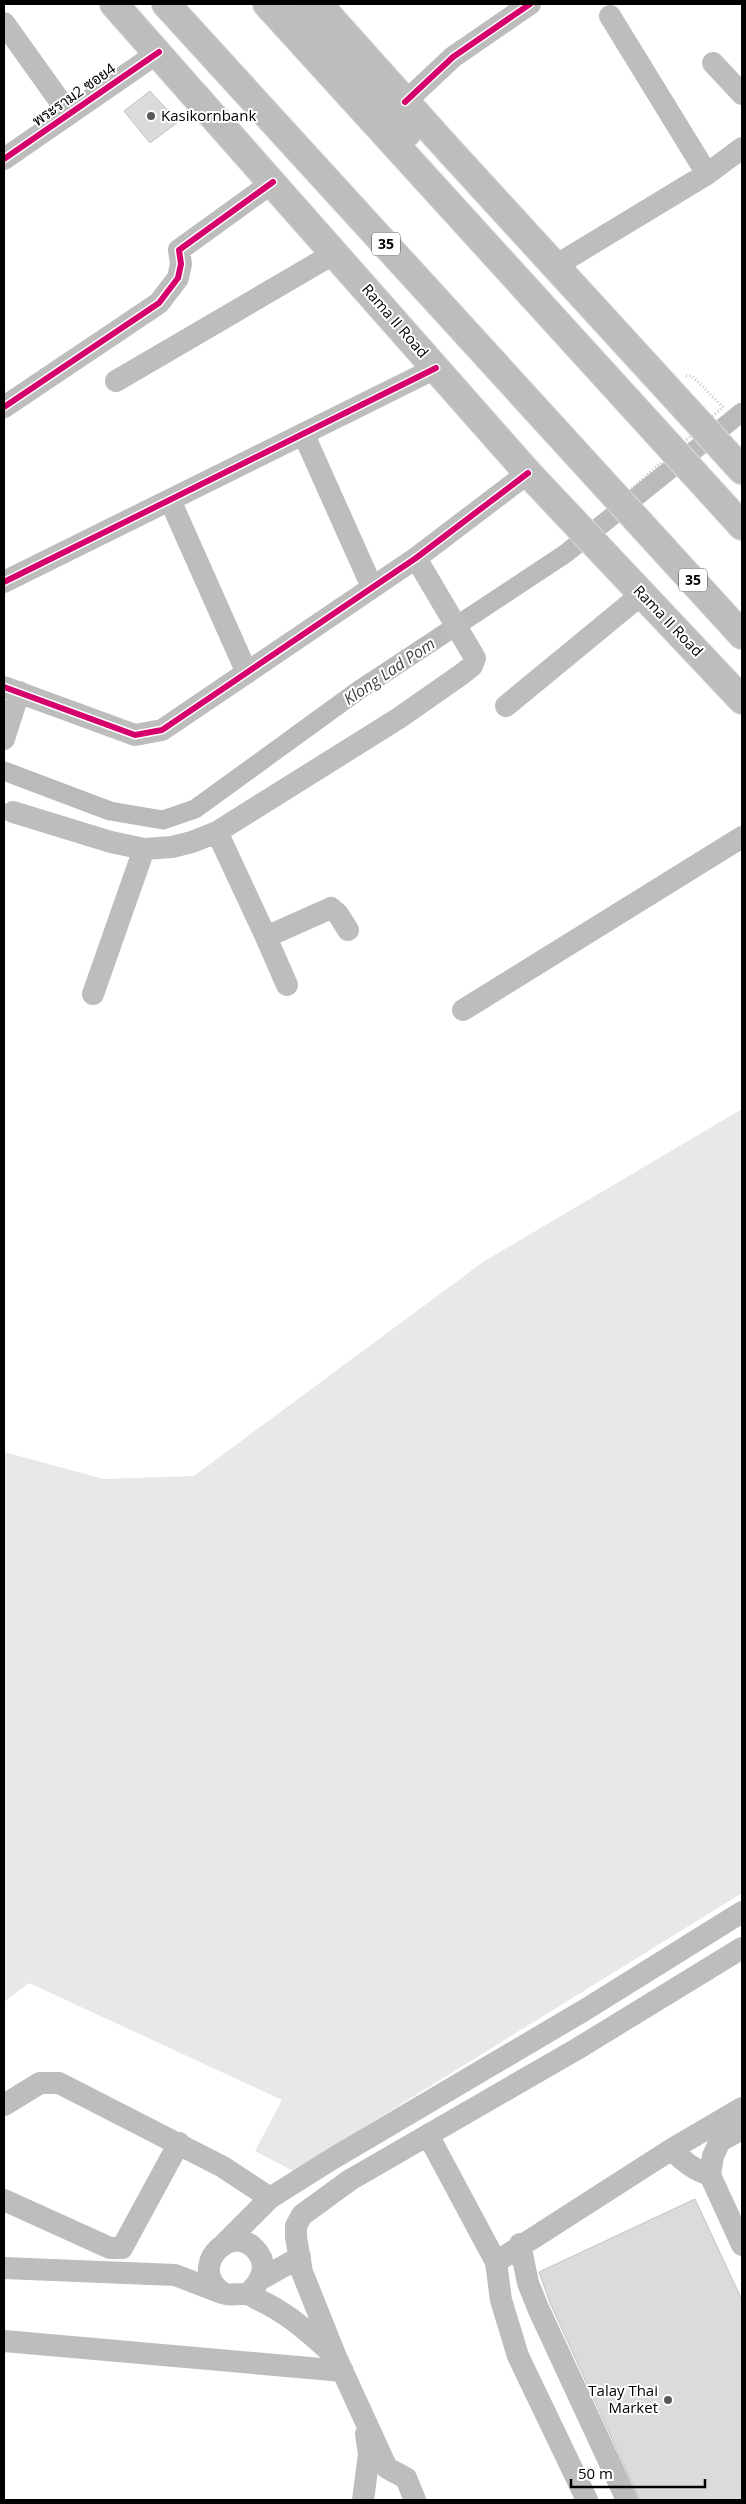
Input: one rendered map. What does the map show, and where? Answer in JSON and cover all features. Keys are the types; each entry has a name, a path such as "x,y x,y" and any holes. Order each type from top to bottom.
{"main road":[{"name":"Rama II Road","path":"114,4 159,52 528,473 742,700"},
{"name":"35","path":"166,4 742,635"},
{"path":"266,4 742,526"},
{"path":"302,4 649,423"},
{"path":"318,4 734,461"}],"street":[{"path":"406,102 453,57 530,4"},
{"path":"610,16 708,174"},
{"path":"4,23 69,114"},
{"name":"พระราม2 ซอย4","path":"4,159 159,52"},
{"path":"713,63 742,94"},
{"path":"556,266 708,174 742,148"},
{"path":"4,406 159,303 178,278 181,264 179,250 272,182"},
{"path":"116,381 335,253"},
{"path":"4,582 436,368"},
{"path":"304,435 372,587"},
{"path":"4,740 12,689 135,735 151,734 162,730 416,558 528,473"},
{"path":"170,500 247,673"},
{"path":"12,812 111,842 144,849 172,847 217,832 399,718 472,666 474,658 464,639 447,615 416,558"},
{"path":"506,706 642,594"},
{"path":"217,832 287,985"},
{"path":"463,1010 742,837"},
{"path":"92,994 144,849"},
{"path":"266,937 331,908 338,914 348,930"},
{"path":"300,2257 244,2289 216,2288 210,2279 218,2251 270,2198 583,2011 742,1912"},
{"path":"416,2500 406,2478 387,2468 339,2364 302,2272 296,2232 302,2215 350,2180 576,2049 742,1948"},
{"path":"4,2105 40,2083 59,2083 179,2143 222,2167 270,2198"},
{"path":"496,2262 520,2244 672,2149 742,2108"},
{"path":"742,2129 720,2141 713,2156 710,2175 742,2245"},
{"path":"428,2134 496,2262 501,2300 518,2356 584,2499"},
{"path":"118,2272 122,2248 179,2143"},
{"path":"672,2149 680,2158 698,2171 710,2175"},
{"path":"4,2200 110,2248 122,2248"},
{"path":"175,2275 235,2240 254,2248 261,2258 263,2268 244,2289"},
{"path":"520,2244 528,2283 538,2308 627,2500"},
{"path":"4,2268 175,2275 244,2289 296,2321 339,2364"},
{"path":"4,2341 339,2364"},
{"path":"363,2500 369,2454 364,2417"}],"path":[{"path":"577,538 723,407"}],"shaded area":[{"path":"742,1109 742,1893 293,2171 255,2151 282,2100 29,1983 4,2002 4,1452 104,1479 194,1476 483,1262"}],"building":[{"name":"Kasikornbank","path":"150,91 178,122 150,143 124,111"},
{"name":"Talay Thai Market","path":"695,2199 742,2300 742,2500 640,2500 550,2303 539,2272"}],"waterway":[{"name":"Klong Lad Pom","path":"4,771 110,811 163,820 195,809 359,690 565,554 742,412"}],"cycle path":[{"path":"405,102 453,57 530,4"},
{"path":"4,159 159,52"},
{"path":"4,407 159,303 178,278 181,264 179,250 273,182"},
{"path":"4,582 436,368"},
{"path":"4,687 135,735 162,730 416,558 528,473"}],"place":[{"name":"Kasikornbank","path":"151,116"},
{"name":"Talay Thai Market","path":"668,2400"}]}
